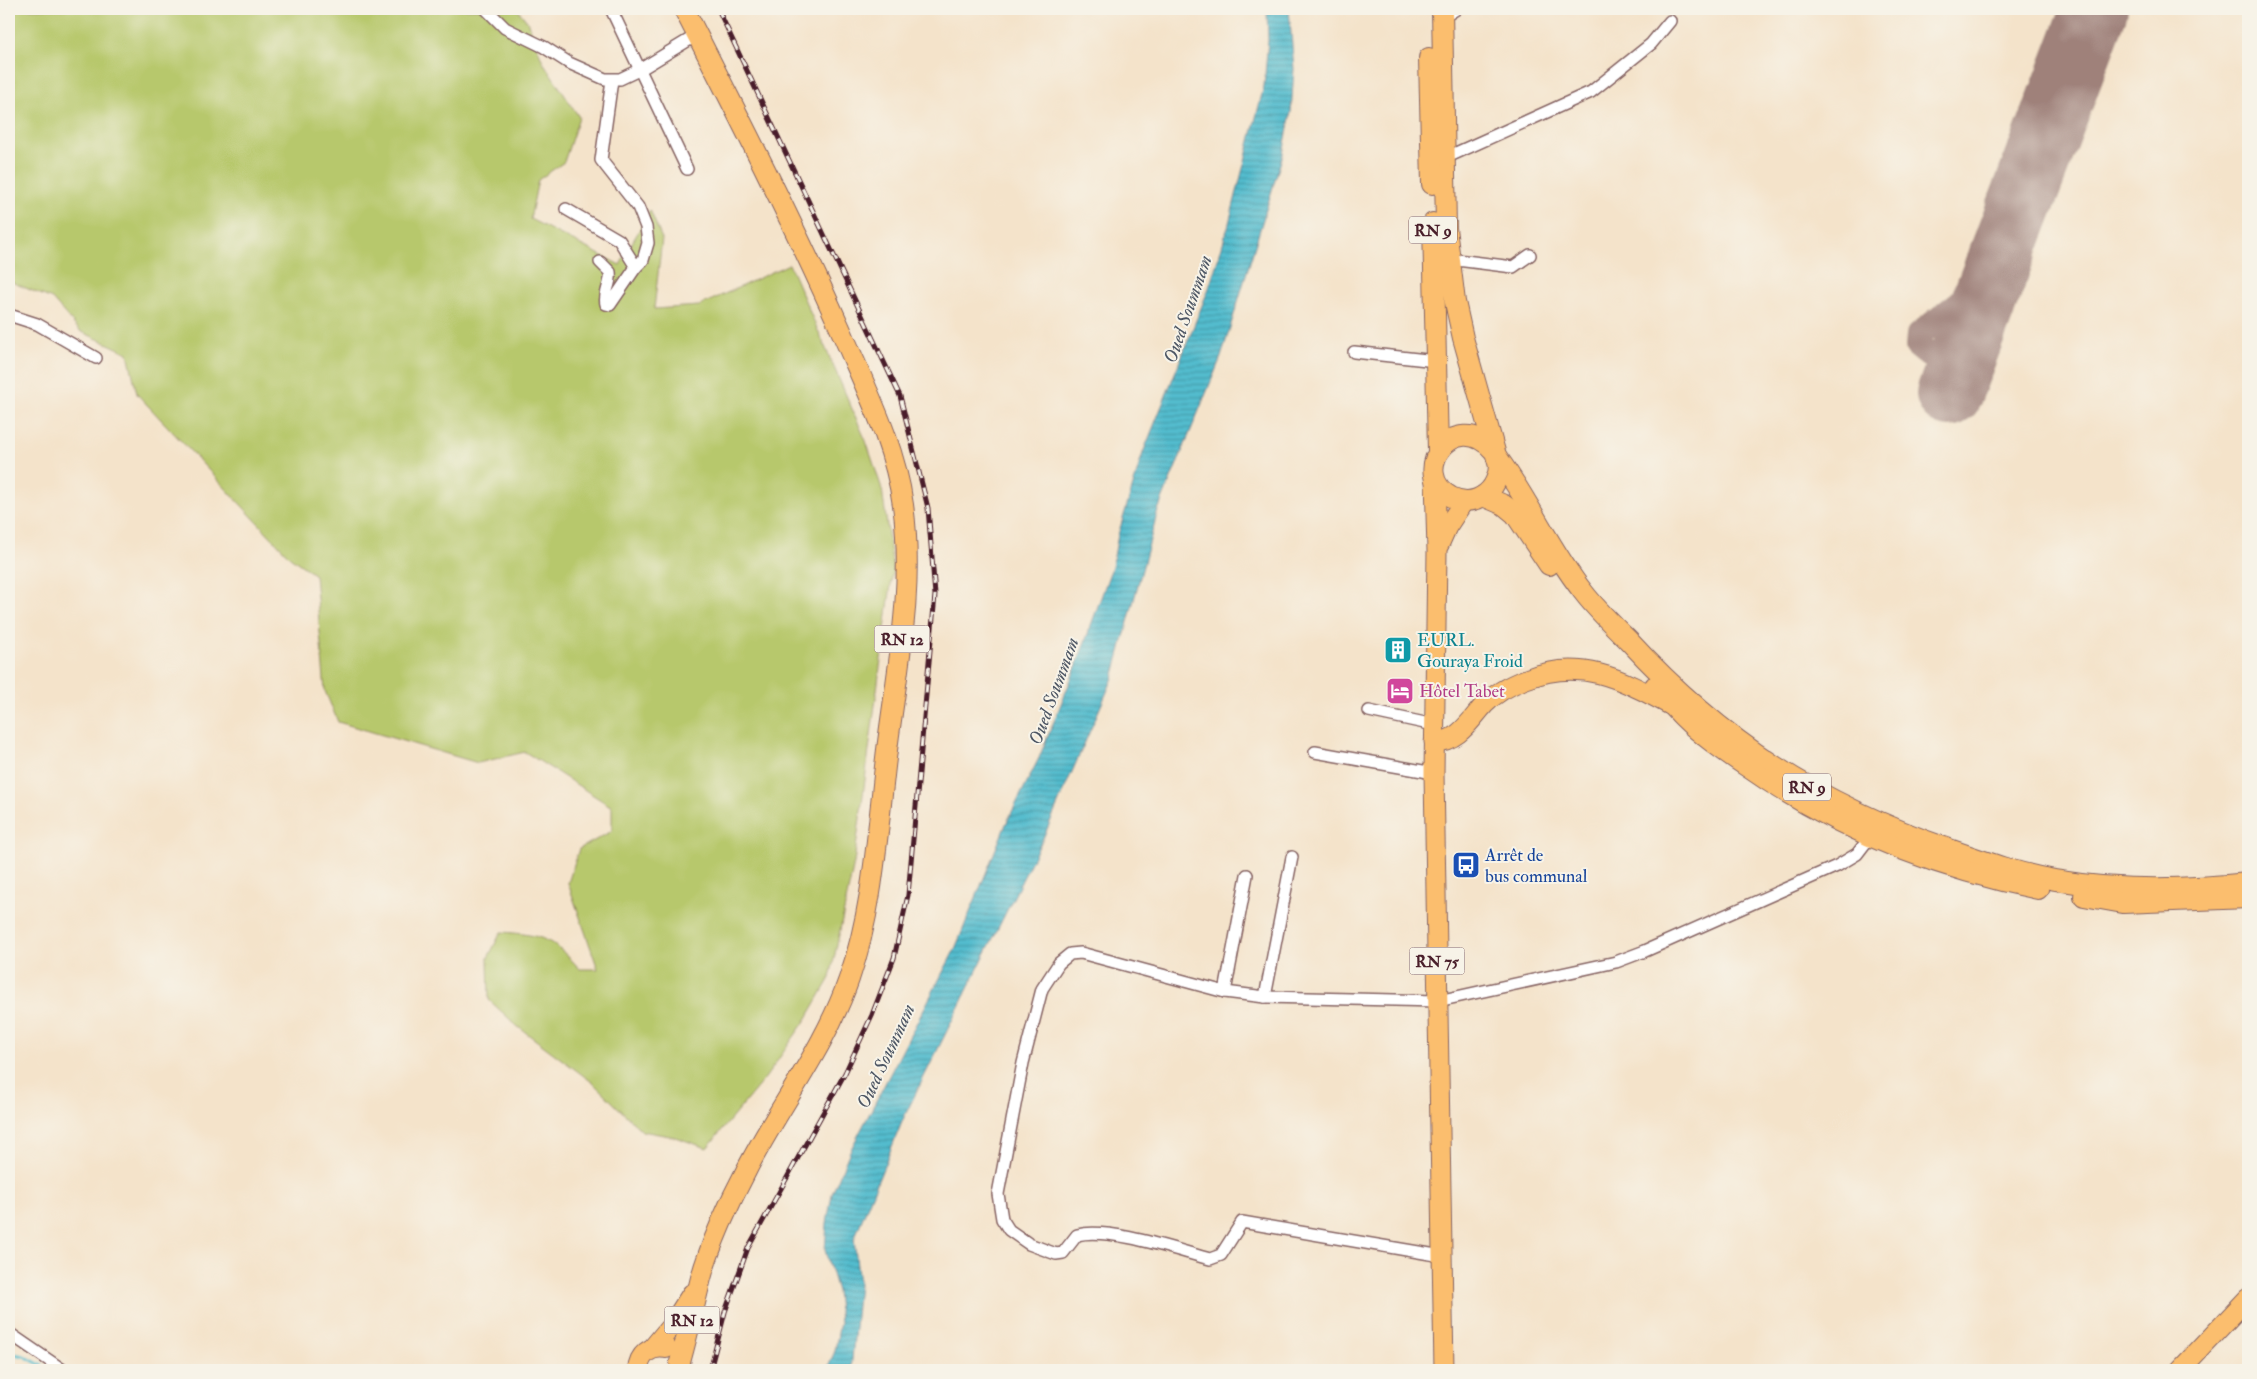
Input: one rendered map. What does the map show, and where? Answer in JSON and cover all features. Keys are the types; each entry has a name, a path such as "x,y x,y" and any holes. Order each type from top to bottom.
{"highway":[{"name":"RN 12","path":"653,1348 678,1318 702,1277 745,1172 817,1048 838,1007 858,951 872,893 885,762 902,636 908,559 900,486 891,449 882,423 826,295 684,9"},
{"name":"RN 9","path":"1442,11 1449,259 1462,338 1491,433 1495,454 1519,488 1554,550 1585,594 1663,678 1736,741 1806,786 1862,815 1928,842 1983,861 2054,880 2142,888 2248,883"},
{"name":"RN 9","path":"1438,451 1436,361 1442,11"},
{"path":"1470,436 1487,443 1495,454 1498,475 1495,483 1474,499 1446,494 1435,479 1434,470 1438,451 1452,439 1470,436"},
{"name":"RN 9","path":"1474,499 1504,505 1515,514 1566,589 1673,706 1721,749 1799,801 1870,837 1930,860 2009,883 2123,903 2248,898"},
{"name":"RN 12","path":"681,1366 702,1277"},
{"path":"638,1370 640,1359 653,1348 669,1349 681,1366"}],"main road":[{"name":"RN 75","path":"1435,479 1437,551 1434,773 1444,1370"},
{"name":"RN 75","path":"1437,551 1447,527 1474,499"},
{"path":"1434,734 1448,741 1456,736 1487,701 1513,684 1560,669 1572,668 1619,679 1673,706"},
{"path":"2180,1370 2248,1298"}],"street":[{"path":"486,9 505,28 544,47 569,63 605,79 612,80 641,69 697,35"},
{"path":"611,9 687,169"},
{"path":"1445,158 1591,92 1651,44 1670,21"},
{"path":"600,262 610,272 610,283 605,300 608,305 613,301 646,254 648,243 643,217 638,207 601,160 612,80"},
{"path":"566,209 620,240 636,267"},
{"path":"1449,259 1513,267 1530,255"},
{"path":"9,315 36,324 96,358"},
{"path":"1354,352 1436,361"},
{"path":"1368,710 1434,734"},
{"path":"1315,752 1434,773"},
{"path":"1442,1256 1242,1222 1221,1256 1210,1258 1130,1238 1086,1233 1077,1235 1064,1253 1056,1254 1029,1244 1009,1230 1002,1219 998,1194 1023,1063 1042,989 1059,963 1070,954 1081,953 1226,992 1265,996 1438,1001 1616,962 1645,951 1837,866 1857,854 1870,837"},
{"path":"1265,996 1292,857"},
{"path":"1226,992 1247,875"},
{"path":"9,1333 63,1370"}],"green space":[{"path":"9,9 517,9 527,21 543,62 579,117 564,162 538,180 530,219 620,265 650,210 662,239 654,309 699,306 789,264 866,441 882,489 893,569 854,863 830,978 807,1018 766,1077 707,1148 675,1137 642,1131 592,1082 517,1026 489,1000 488,958 501,932 527,935 546,940 554,944 580,969 598,969 568,883 579,849 612,831 612,807 525,752 478,763 338,722 325,691 315,575 290,557 137,394 128,353 80,331 52,299 9,281"}],"water":[{"path":"1267,9 1289,9 1294,69 1291,112 1283,154 1221,357 1158,510 1113,678 1044,836 904,1117 854,1239 859,1284 851,1370 827,1370 835,1351 840,1322 837,1291 825,1250 832,1194 850,1151 955,949 1006,824 1039,758 1076,667 1112,567 1118,535 1143,453 1209,288 1228,227 1264,86 1268,40"}],"waterway":[{"path":"9,1353 24,1356 50,1370"}],"taxiway":[{"path":"1959,369 1937,360 1918,346 1919,335 1994,276"}],"runway":[{"path":"1949,394 2095,9"}],"railway":[{"path":"710,1370 725,1312 748,1248 845,1073 872,1015 894,958 908,895 935,595 928,508 900,396 718,9"}],"place":[{"name":"EURL. Gouraya Froid","path":"1398,650"},
{"name":"Hôtel Tabet","path":"1400,691"},
{"name":"Arrêt de bus communal","path":"1466,865"}],"water label":[{"name":"Oued Soummam","path":"1187,309"},
{"name":"Oued Soummam","path":"1053,691"},
{"name":"Oued Soummam","path":"885,1056"}]}
